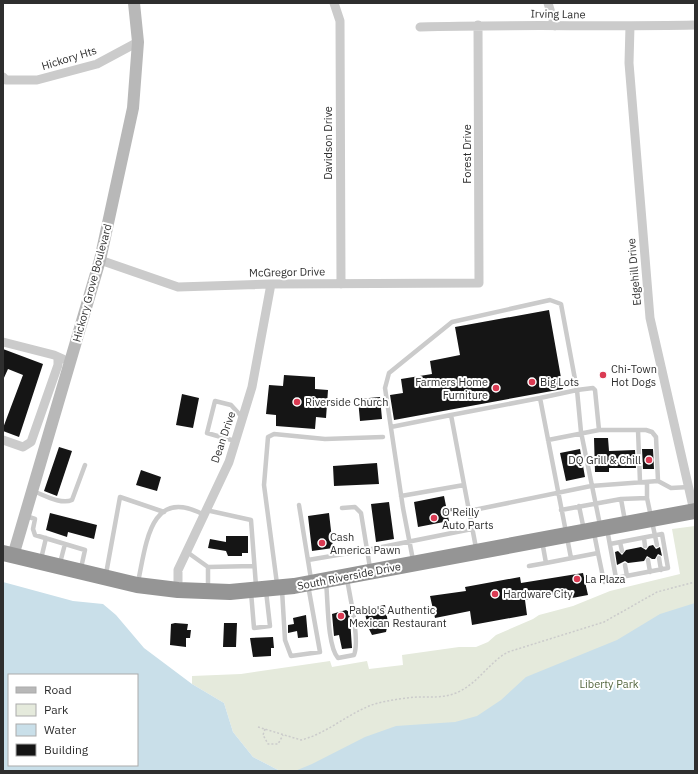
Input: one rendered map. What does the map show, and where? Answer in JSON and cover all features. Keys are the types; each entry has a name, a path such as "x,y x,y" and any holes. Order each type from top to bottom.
{"highway":[{"name":"South Riverside Drive","path":"8,555 137,585 178,590 207,591 267,589 371,572 695,511"}],"street":[{"name":"Hickory Grove Boulevard","path":"8,555 25,516 100,260 133,108 138,42 134,3"},
{"name":"Davidson Drive","path":"334,3 340,21 341,284"},
{"path":"548,3 555,26"},
{"name":"Irving Lane","path":"420,27 478,25 695,25"},
{"name":"Forest Drive","path":"478,25 479,283"},
{"name":"Edgehill Drive","path":"630,26 629,63 650,318 691,473 690,487 695,511"},
{"name":"Hickory Hts","path":"3,77 6,80 37,80 97,64 138,42"},
{"name":"McGregor Drive","path":"100,260 178,287 271,284 479,283"},
{"name":"Dean Drive","path":"178,590 178,570 229,462 252,387 271,284"},
{"path":"3,342 54,355 58,358 71,360"},
{"path":"3,440 23,447 30,442 58,365 58,358"}],"lane":[{"path":"414,564 401,496 385,388 389,372 452,322 550,300 561,304 577,390 581,432 591,486 596,504 598,552 604,582"},
{"path":"391,427 593,388 595,390 599,430"},
{"path":"540,398 561,510 572,558"},
{"path":"235,441 208,433 215,401 231,404 242,417"},
{"path":"451,415 477,552"},
{"path":"548,440 581,432 599,430 638,430 652,432 656,437 658,481"},
{"path":"638,430 640,482"},
{"path":"267,589 254,628 270,626 267,589 264,485 268,437 274,434 325,439 383,436"},
{"path":"32,491 61,501 67,502 72,500 85,465"},
{"path":"469,511 591,486 658,481 671,488 690,487"},
{"path":"647,482 647,498 656,544"},
{"path":"401,496 464,485"},
{"path":"105,577 120,497 164,512"},
{"path":"561,510 621,499 647,498"},
{"path":"621,499 626,524"},
{"path":"299,505 308,560 327,613 335,654 338,658 354,655 356,633 346,576"},
{"path":"579,506 596,530 610,544 616,578 668,568 662,534 610,544"},
{"path":"137,585 154,519 170,509 188,507 205,513 251,520 254,566 267,589 282,610 285,640 291,656 320,652 315,582"},
{"path":"342,508 355,507 361,513 371,572"},
{"path":"25,516 36,519 33,529 35,535 85,550 80,571"},
{"path":"308,560 472,529"},
{"path":"40,562 46,538"},
{"path":"644,538 645,546"},
{"path":"542,540 546,563"},
{"path":"620,542 622,551"},
{"path":"60,567 65,544"},
{"path":"187,552 208,567 254,566"},
{"path":"529,566 598,552"},
{"path":"659,558 661,570"},
{"path":"648,560 650,572"},
{"path":"625,565 627,576"},
{"path":"207,591 208,567"}],"path":[{"path":"258,727 301,740 330,727 359,710 376,704 405,698 446,696 457,693 480,677 497,658 508,652 604,622 657,592 695,582"},
{"path":"265,729 263,735 268,744 278,744 283,735"}],"green space":[{"name":"Liberty Park","path":"695,526 695,771 280,771 253,757 233,732 224,703 192,684 192,676 241,674 330,661 332,667 367,661 369,669 403,665 402,655 459,647 476,647 488,642 496,635 539,615 573,606 610,591 680,574 672,529"}],"water":[{"path":"3,582 73,601 103,604 116,615 144,648 192,684 224,703 233,732 253,757 280,771 3,771"},
{"path":"695,603 695,771 295,771 365,737 396,726 455,722 477,716 501,700 526,677 617,640 660,614"}],"building":[{"path":"549,310 563,389 394,420 390,395 403,393 401,379 432,374 430,361 460,355 455,327"},
{"path":"3,349 43,364 19,437 3,431 3,428 23,375 8,369 3,380"},
{"name":"Riverside Church","path":"284,375 315,377 315,389 328,390 326,418 316,417 315,429 276,426 276,415 266,414 269,385 283,386"},
{"path":"182,394 199,398 193,428 176,425"},
{"path":"380,397 382,419 360,421 358,399"},
{"path":"594,438 608,438 609,451 635,450 636,468 609,468 609,472 595,472"},
{"path":"59,447 72,451 57,496 44,491"},
{"path":"580,449 585,477 566,481 560,453"},
{"path":"642,449 653,449 654,469 643,469"},
{"path":"377,463 379,484 334,486 333,466"},
{"path":"141,470 161,477 157,491 136,485"},
{"path":"444,496 449,521 418,527 414,502"},
{"path":"389,502 394,539 376,542 371,504"},
{"path":"50,513 97,525 94,539 68,532 67,537 46,530"},
{"path":"329,513 333,548 312,551 308,516"},
{"path":"226,536 248,536 248,553 242,553 242,556 228,556 226,551 208,548 210,539 226,542"},
{"path":"653,545 656,549 660,547 662,556 658,554 655,559 652,559 647,556 644,561 628,563 625,561 617,565 615,552 618,551 622,555 626,550 641,547 646,550 649,546"},
{"path":"583,573 588,595 572,598 571,591 525,600 527,615 472,625 470,611 435,618 430,596 466,591 465,587 520,577 521,583"},
{"path":"385,605 388,623 386,632 372,635 368,627 364,609"},
{"path":"346,610 349,612 352,648 342,649 339,635 334,636 332,614"},
{"path":"306,615 308,637 298,638 297,631 288,633 288,625 294,624 293,618"},
{"path":"224,623 237,623 236,647 223,647"},
{"path":"171,624 188,624 187,630 191,630 190,638 186,638 186,647 170,645"},
{"path":"273,637 274,648 271,648 271,656 253,657 250,638"}],"place":[{"name":"Chi-Town Hot Dogs","path":"603,375"},
{"name":"Big Lots","path":"532,382"},
{"name":"Farmers Home Furniture","path":"496,388"},
{"name":"Riverside Church","path":"297,402"},
{"name":"DQ Grill & Chill","path":"649,460"},
{"name":"O'Reilly Auto Parts","path":"434,518"},
{"name":"Cash America Pawn","path":"322,543"},
{"name":"La Plaza","path":"577,579"},
{"name":"Hardware City","path":"495,594"},
{"name":"Pablo's Authentic Mexican Restaurant","path":"341,616"}]}
